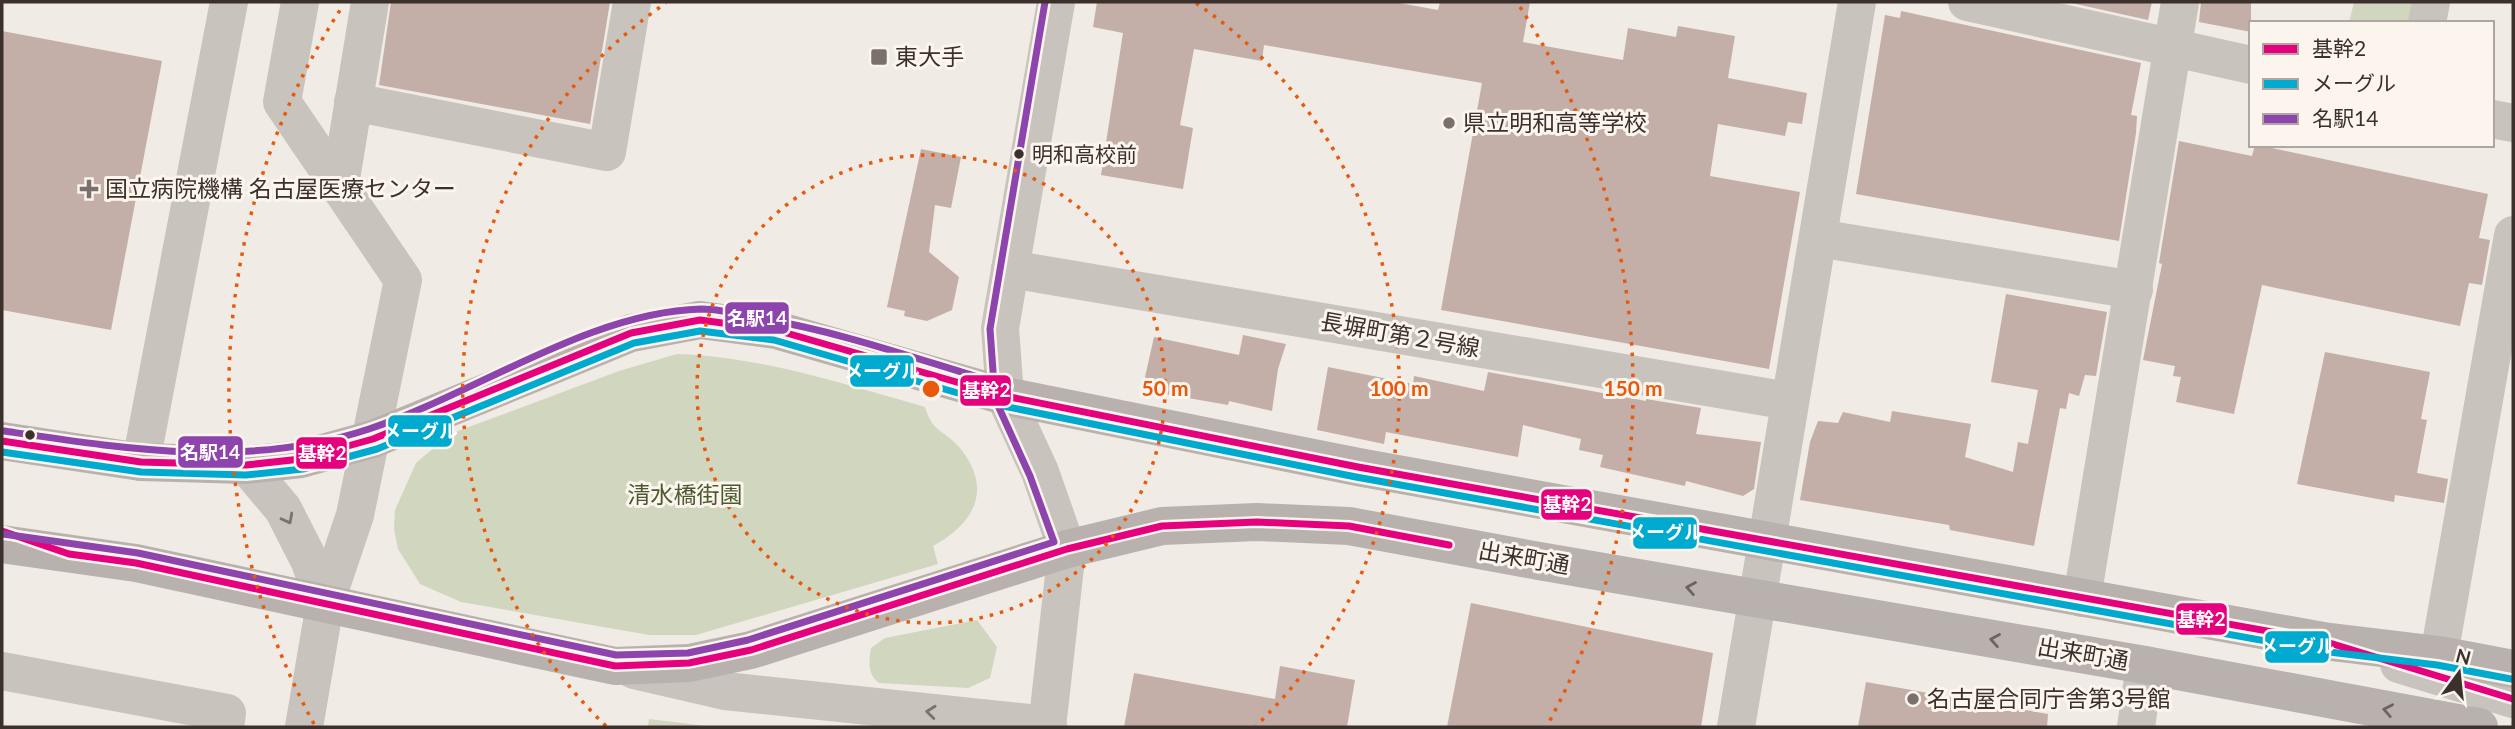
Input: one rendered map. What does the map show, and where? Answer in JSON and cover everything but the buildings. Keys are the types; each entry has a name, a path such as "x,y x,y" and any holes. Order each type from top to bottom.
{"main road":[{"path":"2,440 141,461 246,466 301,459 373,439 631,333 700,320 776,330 1005,396 1358,467 2323,641 2439,655 2513,669"},
{"name":"出来町通","path":"2,544 136,563 615,666 689,663 751,650 1067,549 1162,526 1257,522 1349,526 1759,600 2145,665 2479,727"}],"street":[{"path":"141,461 229,2"},
{"path":"300,2 282,102 404,280 373,439 355,515 325,604 304,727"},
{"path":"340,185 370,2"},
{"path":"353,102 607,152 632,2"},
{"path":"615,666 725,691 1048,726 1067,549 1040,472 1005,396 1000,328 1056,2"},
{"path":"1736,727 1857,2"},
{"path":"1967,2 2004,5 2249,65"},
{"path":"2082,598 2180,2"},
{"path":"2427,21 2431,2"},
{"path":"2494,119 2513,123"},
{"path":"2439,655 2501,374 2513,235"},
{"path":"1818,238 2134,290"},
{"name":"長塀町第２号線","path":"1010,270 1789,401"},
{"path":"246,466 282,509 310,562 325,604"},
{"path":"2,531 69,554"},
{"path":"2323,641 2513,699"},
{"path":"2136,727 2145,665"},
{"path":"2,671 228,713 225,727"}],"green space":[{"path":"2354,2 2414,2 2409,21 2349,21"},
{"name":"清水橋街園","path":"677,354 772,366 925,407 935,427 960,448 976,477 975,504 969,516 948,537 933,546 938,564 696,635 649,635 461,602 420,584 398,549 394,529 395,510 416,463 450,434 619,371"},
{"path":"977,620 997,647 990,678 968,688 879,683 872,676 869,662 871,648 885,638"},
{"path":"649,719 714,727 648,727"}],"transit line":[{"name":"名駅14","path":"3,534 138,553 616,655 688,653 748,640 1054,542 1030,476 995,399 990,329 1045,2"},
{"name":"名駅14","path":"4,431 96,444 187,452 278,449 324,441 369,429 409,414 533,357 617,324 659,314 701,309 730,312 822,331 1008,386"},
{"name":"基幹2","path":"2,441 141,462 246,465 301,459 373,439 631,333 700,320 776,330 1005,396 1358,467 2323,641 2513,699"},
{"name":"メーグル","path":"2,452 141,472 246,475 303,469 377,449 634,343 700,331 774,340 1003,406 1356,477 2321,651 2437,665 2511,679"},
{"name":"基幹2","path":"2,531 69,554 136,563 615,666 689,663 751,650 1067,549 1162,526 1257,522 1349,526 1449,545"}],"place":[{"name":"東大手","path":"879,57"},
{"name":"県立明和高等学校","path":"1449,123"},
{"name":"明和高校前","path":"1019,154"},
{"name":"国立病院機構 名古屋医療センター","path":"89,189"},
{"name":"名古屋合同庁舎第3号館","path":"1913,699"}]}
